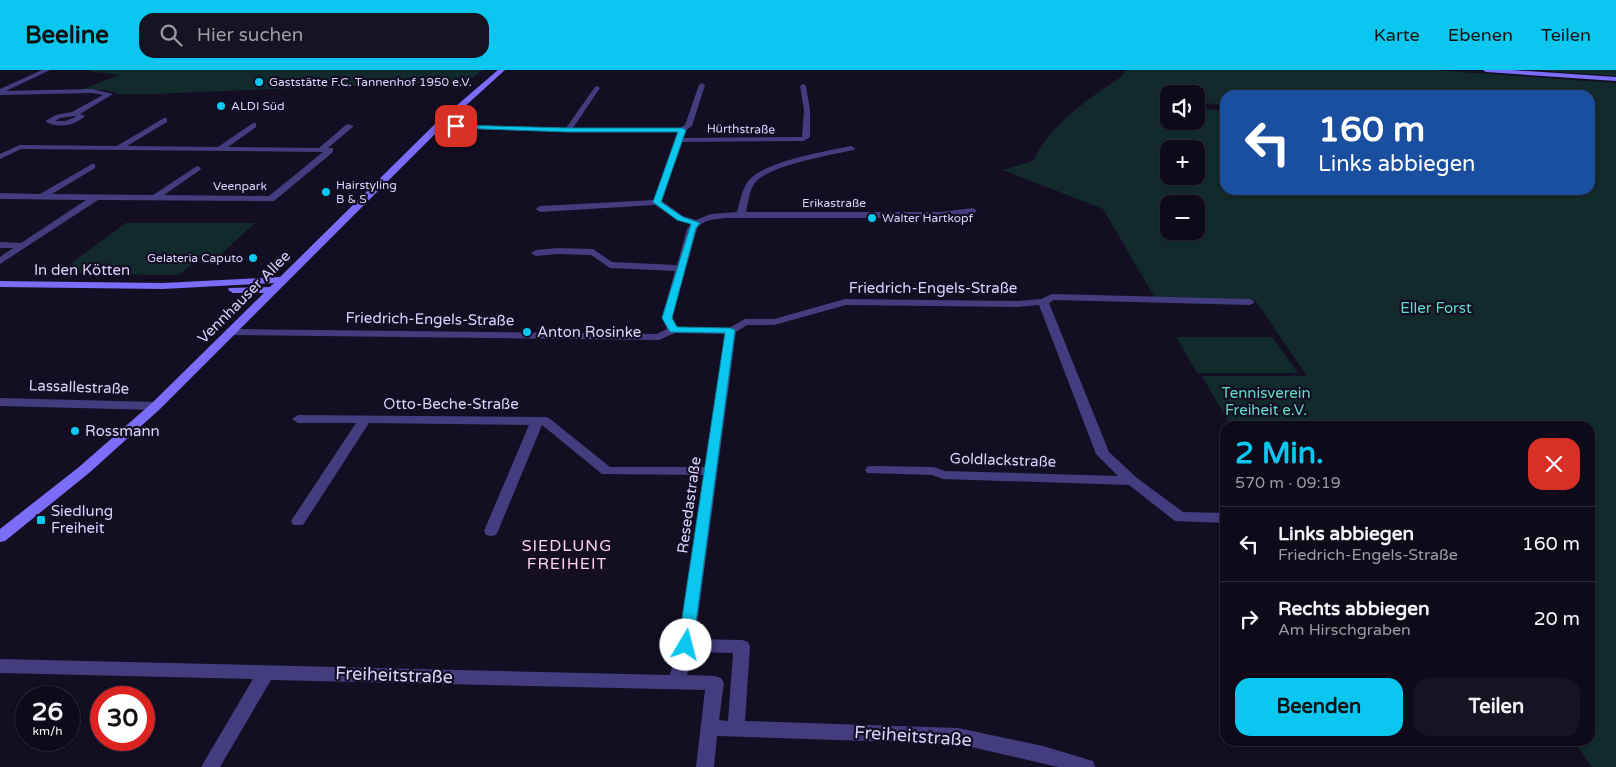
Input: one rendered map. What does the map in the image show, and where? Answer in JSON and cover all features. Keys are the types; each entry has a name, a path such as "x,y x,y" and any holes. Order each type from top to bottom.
{"main road":[{"name":"Vennhauser Allee","path":"0,537 84,470 156,406 438,126 502,70"},
{"path":"1486,70 1616,79"},
{"name":"In den Kötten","path":"0,284 164,286 283,280"},
{"name":"In den Kötten","path":"164,286 171,289 273,290"}],"street":[{"path":"0,92 46,70"},
{"path":"438,126 568,130 682,130 688,126 702,85"},
{"name":"Hürthstraße","path":"678,140 769,141 804,139 806,137 807,110 803,86"},
{"path":"568,130 597,88"},
{"path":"0,92 92,91 110,94 74,114"},
{"path":"118,148 164,120"},
{"path":"220,148 253,125"},
{"name":"Veenpark","path":"322,150 350,126"},
{"path":"657,202 682,130"},
{"path":"0,157 20,146 322,150"},
{"path":"741,214 750,182 787,164 851,148"},
{"name":"Veenpark","path":"0,196 271,199 330,150 322,150"},
{"path":"42,196 92,166"},
{"name":"Veenpark","path":"155,198 197,168"},
{"path":"0,261 96,197"},
{"path":"540,209 657,202 680,218 696,223 692,228 667,318 673,330"},
{"name":"Erikastraße","path":"696,223 711,217 741,214 942,216 973,211"},
{"path":"0,245 23,246"},
{"path":"536,253 557,251 593,252 610,265 681,268"},
{"name":"Friedrich-Engels-Straße","path":"231,332 659,337 673,330 730,330 745,322 774,322 845,302 1008,304 1043,302 1052,298 1250,302"},
{"path":"1043,302 1103,454 1132,481 1180,517 1220,518"},
{"name":"Resedastraße","path":"677,683 686,645 730,330"},
{"name":"Lassallestraße","path":"0,402 156,406"},
{"name":"Otto-Beche-Straße","path":"298,419 545,421 607,471 710,471"},
{"name":"Otto-Beche-Straße","path":"298,521 366,420"},
{"name":"Otto-Beche-Straße","path":"491,531 537,421"},
{"name":"Goldlackstraße","path":"872,470 934,471 942,475 1132,481"},
{"path":"686,645 742,647 736,728"},
{"name":"Freiheitstraße","path":"0,666 715,683 709,728 958,736 1044,754 1086,767"},
{"path":"210,767 267,671"},
{"path":"705,767 709,728"}],"green space":[{"path":"483,70 468,81 115,94 118,93 106,90 80,90 119,75 87,71"},
{"name":"Eller Forst","path":"1126,70 1434,70 1616,83 1616,767 1592,767 1577,746 1595,746 1595,421 1228,421 1202,376 1307,376 1255,300 1155,298 1103,209 1003,170 1033,161 1059,124 1082,104 1120,78"},
{"path":"1537,70 1616,70 1616,76"},
{"path":"126,223 255,223 219,256 201,256 179,275 56,274"},
{"path":"1176,337 1272,337 1298,373 1197,373"}],"place":[{"name":"Gaststätte F.C. Tannenhof 1950 e.V.","path":"259,82"},
{"name":"ALDI Süd","path":"221,106"},
{"name":"Hairstyling B & S","path":"326,192"},
{"name":"Walter Hartkopf","path":"872,218"},
{"name":"Gelateria Caputo","path":"253,258"},
{"name":"Anton Rosinke","path":"527,332"},
{"name":"Rossmann","path":"75,431"},
{"name":"Siedlung Freiheit","path":"41,520"}],"district":[{"name":"SIEDLUNG FREIHEIT","path":"567,554"}],"route":[{"path":"456,126 568,130 682,130 657,202 680,218 696,223 692,228 667,318 673,330 730,330 686,645"}],"park label":[{"name":"Tennisverein Freiheit e.V.","path":"1266,402"}]}
